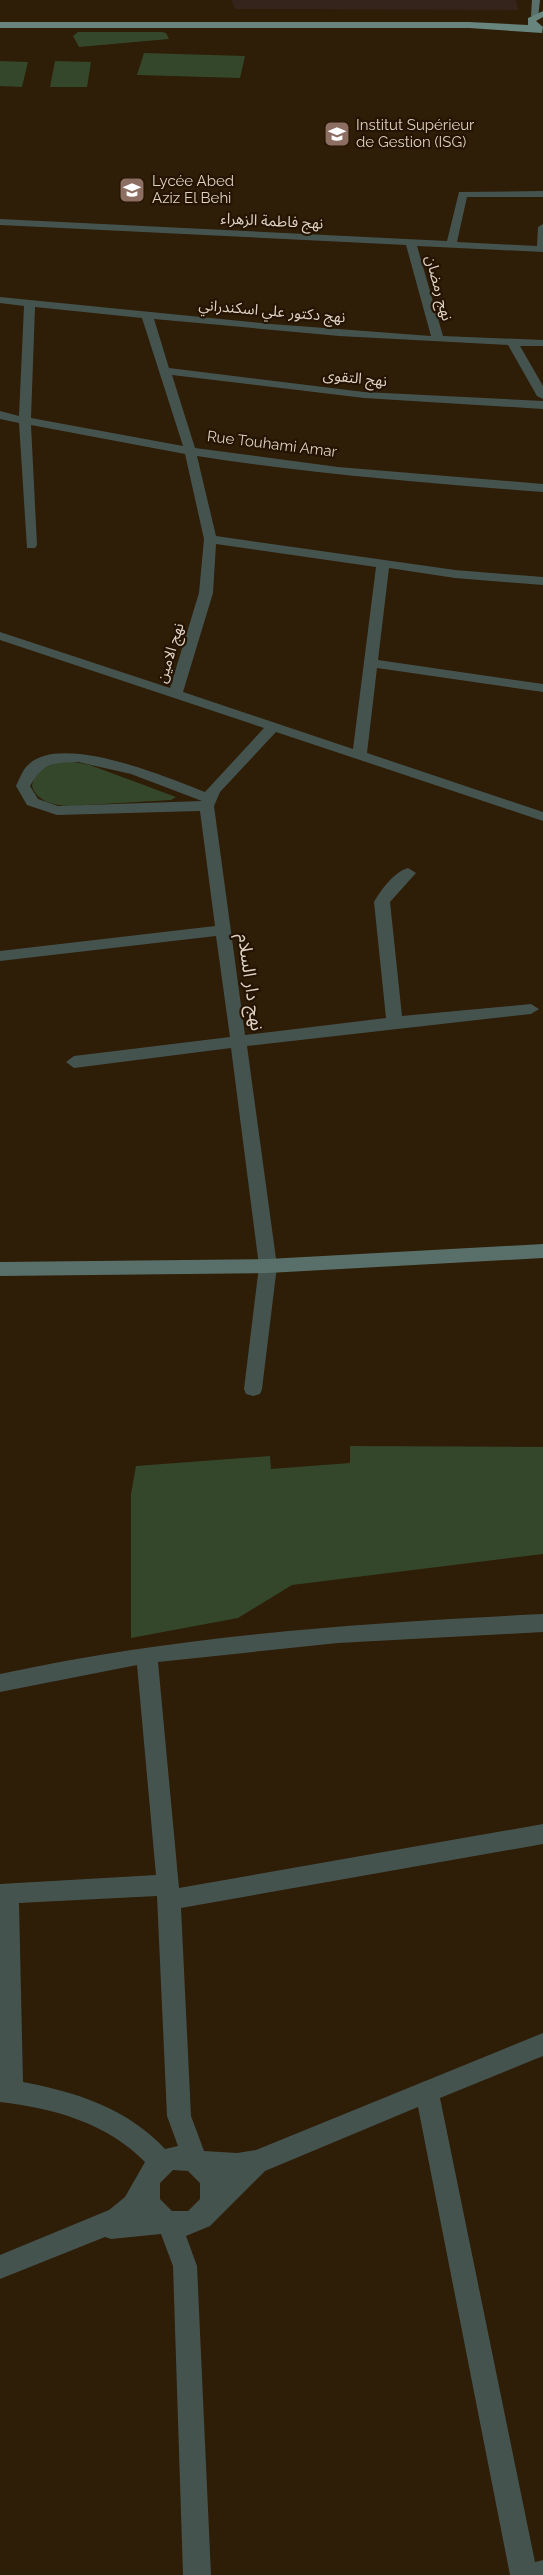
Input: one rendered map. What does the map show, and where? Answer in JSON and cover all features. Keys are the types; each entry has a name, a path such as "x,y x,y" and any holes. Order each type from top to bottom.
{"main road":[{"path":"536,0 537,16 531,23 541,30"},
{"path":"0,19 495,20 537,16"},
{"path":"0,25 469,25 541,30"},
{"path":"0,1269 268,1266 543,1251"}],"street":[{"path":"451,245 463,194 543,194"},
{"name":"نهج فاطمة الزهراء","path":"0,222 542,249"},
{"path":"542,249 543,227"},
{"name":"نهج رمضان","path":"411,243 438,340"},
{"name":"نهج دكتور علي اسكندراني","path":"0,300 147,316 438,340 543,343"},
{"path":"30,303 25,421 31,545"},
{"name":"نهج الامين","path":"147,316 190,450 210,539 206,593 175,694 358,758 543,817"},
{"path":"512,342 543,396"},
{"name":"نهج التقوى","path":"165,371 364,395 543,405"},
{"name":"Rue Touhami Amar","path":"0,415 265,462 444,482 543,488"},
{"path":"210,539 455,574 543,581"},
{"path":"358,758 383,563"},
{"path":"0,636 175,694"},
{"path":"370,663 543,688"},
{"path":"207,802 84,756 54,758 41,762 30,770 23,786 32,802 57,811 207,802 272,728"},
{"name":"نهج دار السلام","path":"207,802 268,1266 253,1389"},
{"path":"395,1022 382,902 386,894 408,873"},
{"path":"0,956 224,930"},
{"path":"74,1062 395,1022 531,1010"},
{"path":"0,1683 147,1656 288,1639 542,1625"},
{"path":"147,1656 169,1892 179,2116 165,2162"},
{"path":"165,2162 115,2122 5,2090 4,1894 169,1892 543,1834"},
{"path":"0,2267 100,2229 118,2219 134,2206 147,2187 151,2176 165,2162 178,2157 228,2166 256,2162 543,2044"},
{"path":"427,2092 524,2575"},
{"path":"179,2116 198,2162 212,2180 214,2190 185,2266"},
{"path":"100,2229 167,2222 179,2225 205,2212 256,2162"},
{"path":"147,2187 147,2199 152,2210 167,2222 185,2266 197,2575"},
{"path":"537,2575 543,2574"}],"shaded area":[{"path":"231,0 516,0 518,10 235,9"}],"green space":[{"path":"78,32 162,32 166,33 169,39 79,47 73,36"},
{"path":"144,53 245,56 240,78 137,75"},
{"path":"0,61 28,62 22,87 0,86"},
{"path":"55,61 91,62 87,87 50,87"},
{"path":"67,761 90,765 176,797 171,800 69,806 42,799 32,786 37,775 50,765"},
{"path":"350,1446 543,1447 543,1554 292,1585 238,1618 131,1638 131,1494 136,1466 270,1456 271,1469 350,1463"}],"place":[{"name":"Institut Supérieur de Gestion (ISG)","path":"337,134"},
{"name":"Lycée Abed Aziz El Behi","path":"132,190"}]}
